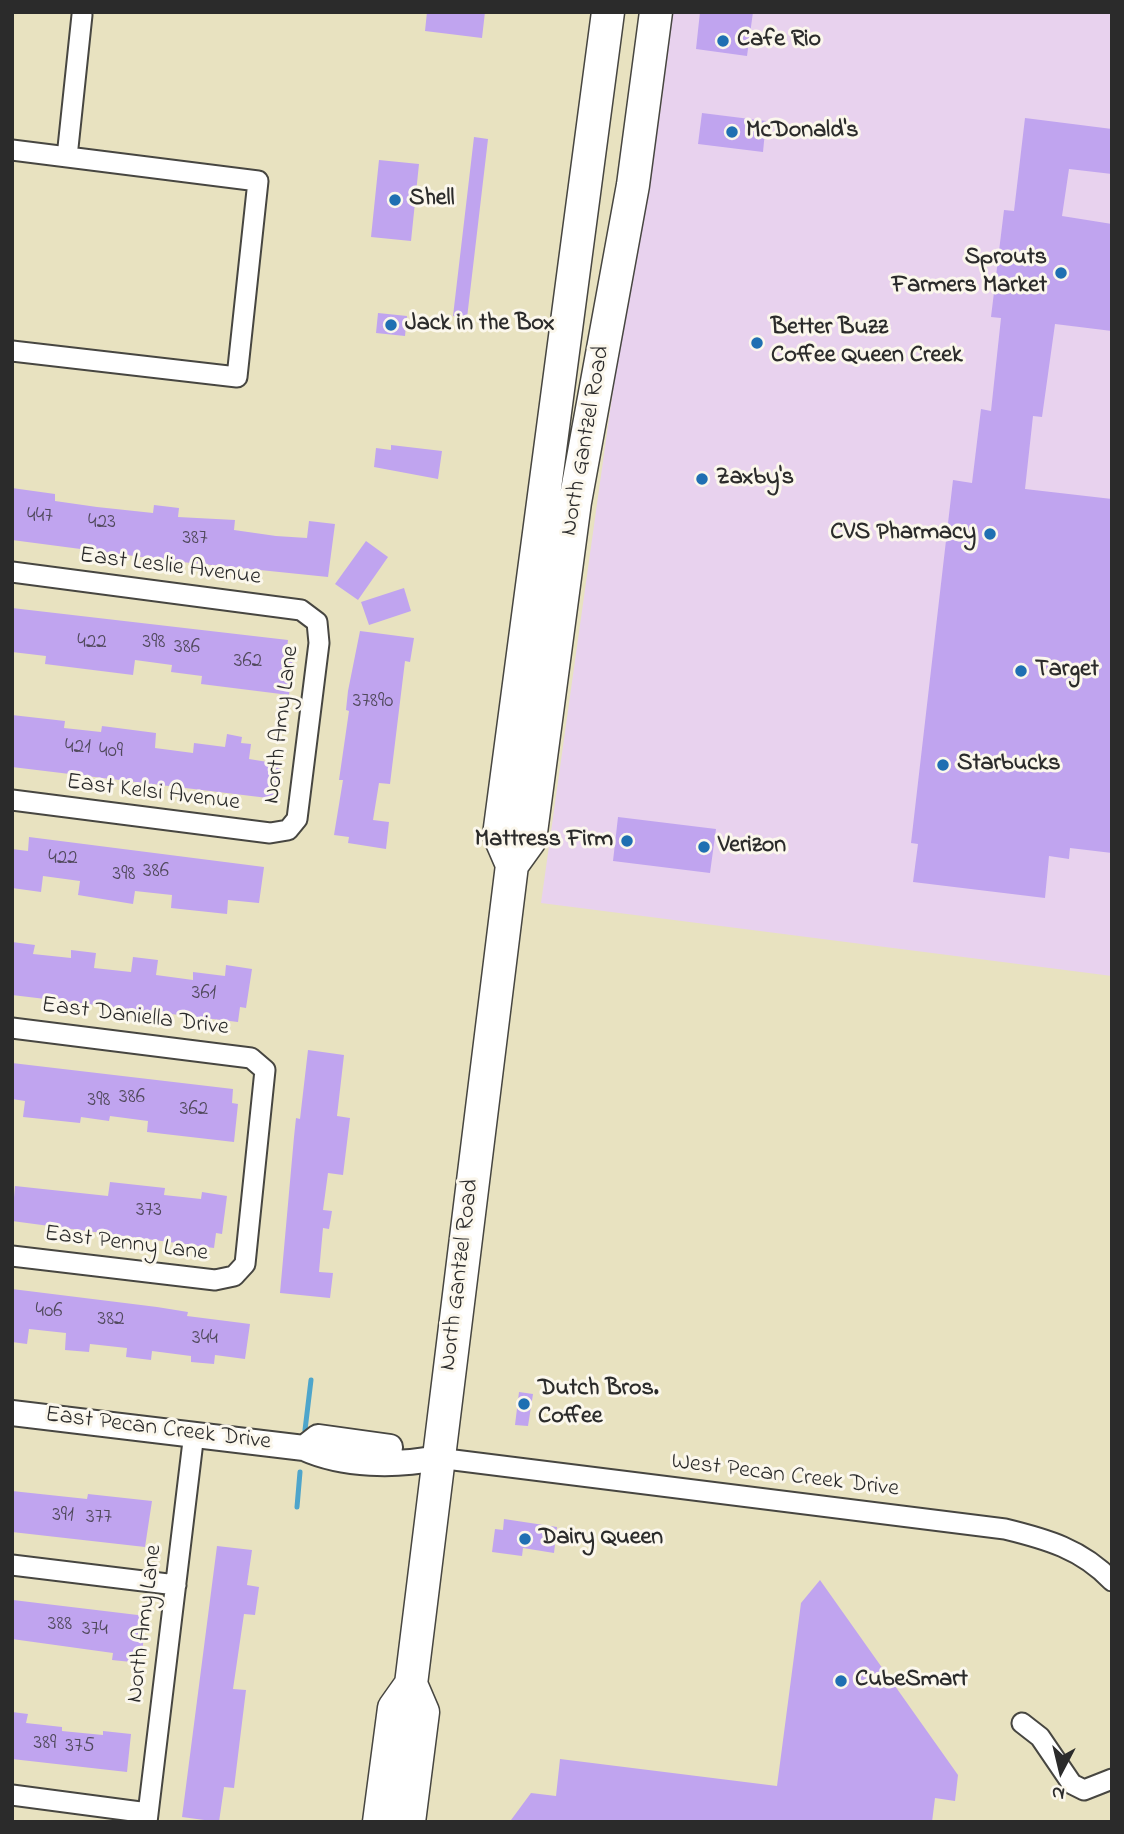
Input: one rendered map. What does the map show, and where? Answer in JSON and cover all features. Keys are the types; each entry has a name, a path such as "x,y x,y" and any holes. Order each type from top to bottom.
{"main road":[{"name":"North Gantzel Road","path":"512,865 499,835 608,12"},
{"name":"North Gantzel Road","path":"410,1822 422,1712 411,1684 512,865 530,840 575,502 633,184 656,12"},
{"name":"North Gantzel Road","path":"379,1822 394,1708 411,1684"}],"street":[{"path":"67,157 82,15"},
{"path":"12,150 258,181 237,377 12,351"},
{"name":"East Leslie Avenue","path":"12,572 301,610 317,622"},
{"name":"North Amy Lane","path":"288,830 297,819 319,643 317,622"},
{"name":"East Kelsi Avenue","path":"12,800 270,833 288,830"},
{"name":"East Daniella Drive","path":"12,1028 251,1058 265,1070 245,1264 234,1276"},
{"name":"East Penny Lane","path":"12,1256 215,1280 234,1276"},
{"name":"East Pecan Creek Drive","path":"12,1413 194,1433 304,1448 321,1455 401,1465 438,1458"},
{"name":"North Amy Lane","path":"147,1817 194,1433"},
{"name":"West Pecan Creek Drive","path":"438,1458 1005,1529 1052,1540 1094,1562 1112,1581"},
{"path":"12,1565 176,1585"},
{"path":"1022,1723 1040,1737 1072,1784 1084,1790 1112,1779"},
{"path":"12,1795 147,1817"}],"shaded area":[{"path":"673,12 1112,12 1112,976 541,903 620,340 660,113"}],"building":[{"path":"427,12 485,12 482,38 425,31"},
{"path":"700,12 753,12 747,56 696,49"},
{"name":"McDonald's","path":"702,113 766,121 763,152 698,144"},
{"name":"Target","path":"1025,118 1112,129 1112,174 1069,169 1062,216 1112,224 1112,331 1055,324 1042,417 1033,416 1025,489 1112,499 1112,853 1070,848 1069,859 1049,856 1045,898 913,882 918,844 911,843 953,480 972,483 981,409 991,411 1001,318 991,317 1004,210 1014,211"},
{"path":"474,137 488,139 467,318 453,316"},
{"name":"Shell","path":"379,160 419,164 411,241 371,237"},
{"name":"Jack in the Box","path":"378,313 407,316 405,336 376,333"},
{"path":"391,445 442,451 438,479 374,467 376,448 391,450"},
{"path":"12,488 55,494 55,501 97,507 153,513 154,505 179,508 178,517 235,520 234,530 276,536 307,538 309,521 335,524 328,577 172,561 12,540"},
{"path":"366,541 388,557 358,600 335,584"},
{"path":"404,588 411,611 369,625 361,602"},
{"path":"12,608 288,640 286,656 293,657 289,695 201,684 202,676 171,672 172,665 135,660 133,675 45,664 46,656 12,652"},
{"path":"360,631 414,638 410,662 405,661 390,784 379,783 373,820 389,822 386,849 348,843 349,837 334,835 343,780 339,780 349,711 346,710 348,691"},
{"path":"12,715 65,721 64,728 101,732 102,726 156,733 155,748 193,753 194,743 225,747 227,734 242,737 241,743 251,744 249,759 280,764 276,799 12,767"},
{"path":"618,817 716,829 710,873 613,861"},
{"path":"29,837 264,867 259,903 228,900 227,914 171,908 172,895 135,891 133,904 78,895 80,881 43,876 41,892 12,888 12,849 28,851"},
{"path":"12,942 35,945 33,954 71,958 71,950 96,953 94,968 131,972 133,957 158,960 156,975 193,980 193,972 225,976 226,965 252,969 246,1008 240,1007 238,1022 12,995"},
{"path":"308,1050 344,1055 337,1116 350,1118 343,1175 328,1173 323,1210 332,1211 329,1229 323,1228 319,1272 333,1273 330,1298 280,1293 296,1118 300,1119"},
{"path":"12,1063 233,1089 232,1103 238,1104 234,1142 147,1132 148,1121 110,1116 109,1121 81,1117 80,1123 23,1117 25,1101 12,1099"},
{"path":"110,1182 165,1188 164,1195 201,1199 202,1192 227,1196 222,1234 216,1233 214,1248 12,1221 15,1186 108,1196"},
{"path":"12,1289 157,1307 188,1312 187,1316 250,1324 245,1359 215,1355 214,1364 191,1362 191,1356 152,1351 151,1360 126,1357 127,1348 90,1344 89,1352 65,1350 66,1333 29,1329 27,1344 12,1342"},
{"name":"Dutch Bros. Coffee","path":"519,1392 533,1394 528,1426 515,1425"},
{"path":"12,1491 87,1499 88,1494 152,1501 145,1547 12,1532"},
{"name":"Dairy Queen","path":"504,1519 557,1527 554,1553 523,1548 522,1556 492,1552 495,1529 503,1530"},
{"path":"217,1546 252,1550 247,1585 259,1587 255,1615 244,1614 233,1689 246,1690 234,1788 224,1787 219,1822 182,1817"},
{"name":"CubeSmart","path":"820,1580 958,1775 955,1801 935,1798 932,1822 511,1820 531,1793 556,1796 560,1759 777,1786 801,1603"},
{"path":"13,1600 146,1616 141,1663 112,1660 113,1653 12,1639"},
{"path":"12,1712 28,1714 26,1723 62,1727 62,1731 103,1735 103,1731 131,1734 127,1772 12,1759"}],"waterway":[{"path":"305,1430 311,1380"},
{"path":"297,1507 300,1472"}],"place":[{"name":"Cafe Rio","path":"723,41"},
{"name":"McDonald's","path":"732,132"},
{"name":"Shell","path":"395,200"},
{"name":"Sprouts Farmers Market","path":"1061,273"},
{"name":"Jack in the Box","path":"391,325"},
{"name":"Better Buzz Coffee Queen Creek","path":"757,343"},
{"name":"Zaxby's","path":"702,479"},
{"name":"CVS Pharmacy","path":"990,534"},
{"name":"Target","path":"1021,671"},
{"name":"Starbucks","path":"943,765"},
{"name":"Mattress Firm","path":"627,841"},
{"name":"Verizon","path":"704,847"},
{"name":"Dutch Bros. Coffee","path":"524,1404"},
{"name":"Dairy Queen","path":"525,1539"},
{"name":"CubeSmart","path":"841,1681"}]}
